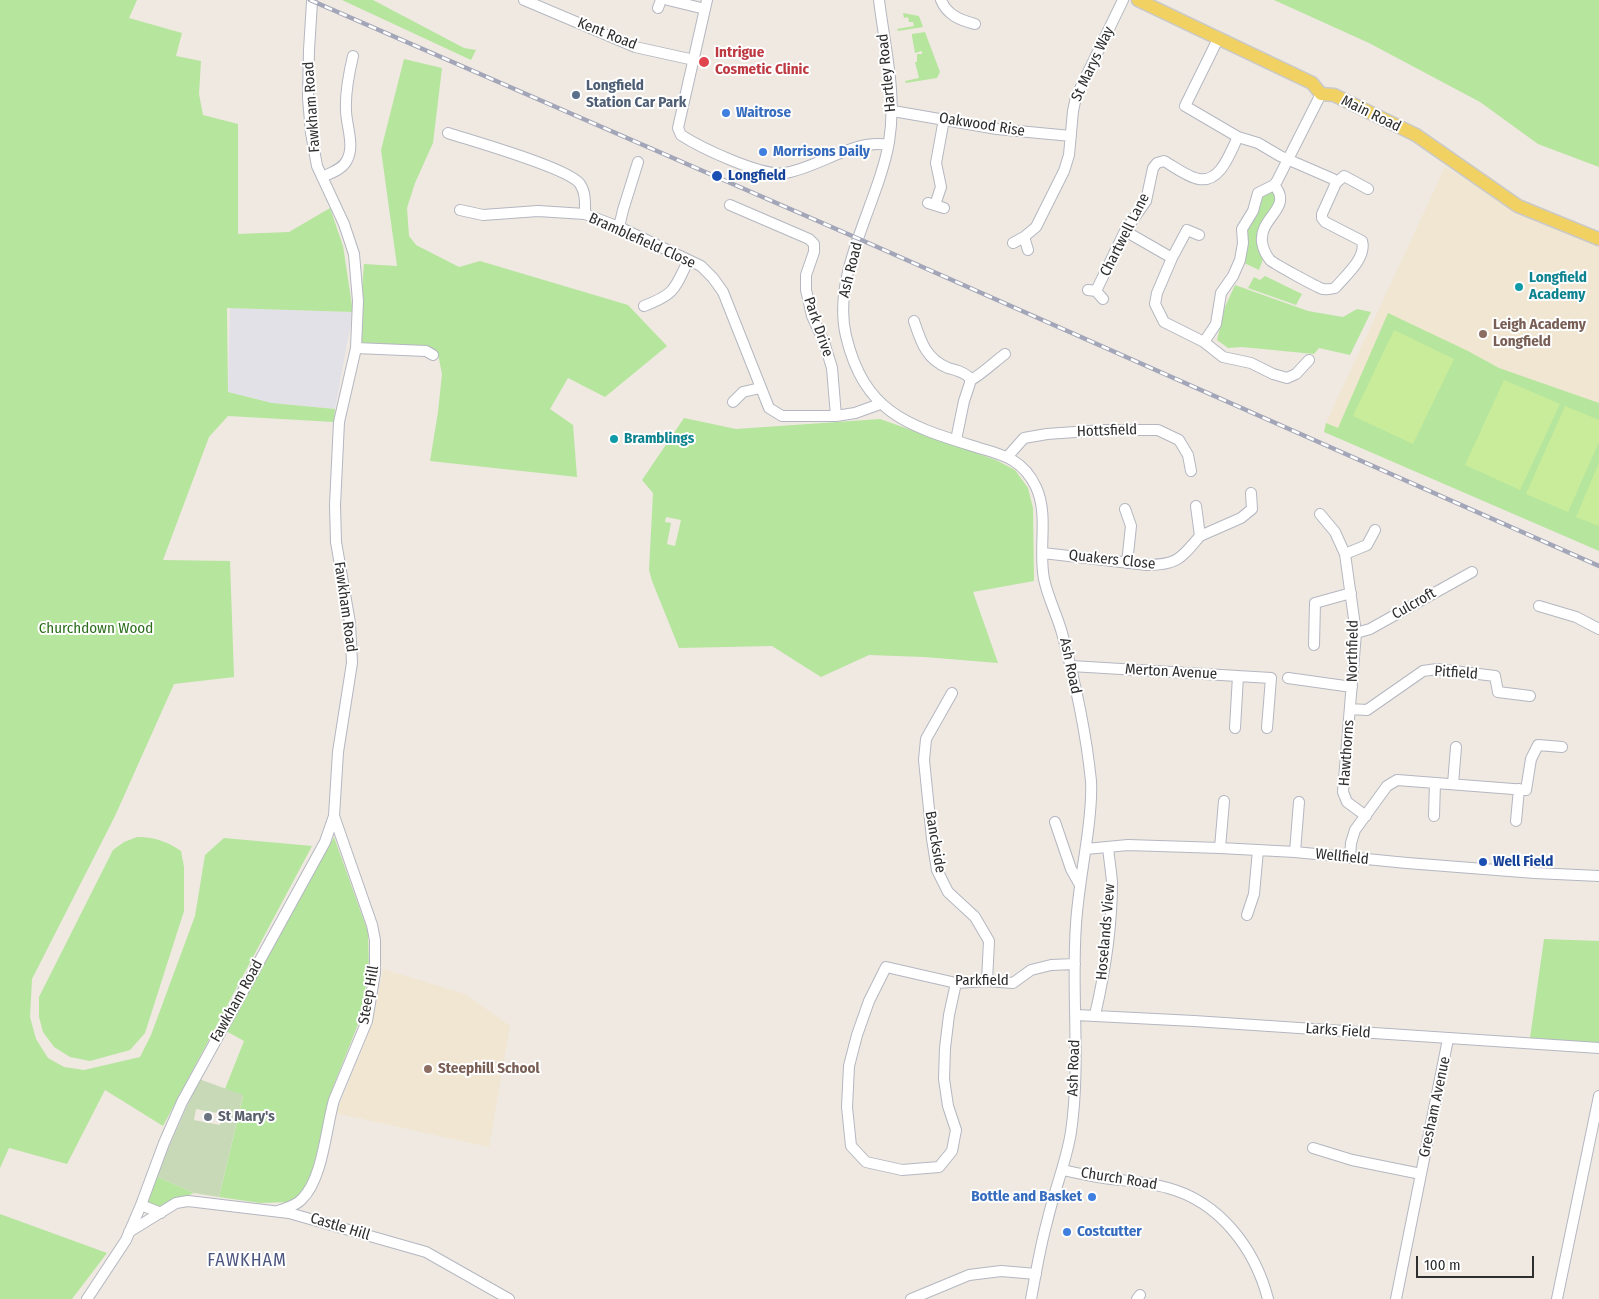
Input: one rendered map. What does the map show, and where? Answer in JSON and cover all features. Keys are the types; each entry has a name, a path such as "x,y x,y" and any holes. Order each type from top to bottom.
{"main road":[{"name":"Main Road","path":"1138,0 1312,83 1321,94 1334,95 1416,135 1518,206 1599,239"}],"street":[{"name":"Kent Road","path":"524,0 635,47 694,60"},
{"path":"668,0 706,5 678,131 683,137 733,160 769,173 785,173 798,170 862,146 888,145"},
{"name":"Hartley Road","path":"879,0 891,82 893,111 888,145"},
{"path":"941,0 946,10 975,24"},
{"name":"St Marys Way","path":"1013,243 1036,227 1064,170 1069,155 1073,111 1077,95 1123,0"},
{"name":"Fawkham Road","path":"87,1299 130,1232 150,1175 182,1102 325,842 334,816 338,752 352,663 350,623 336,542 339,422 356,348 358,300 354,254 344,224 317,166 311,133 308,98 312,2"},
{"path":"1218,39 1185,106 1238,137 1258,143 1288,160 1333,179 1336,184"},
{"path":"322,177 343,166 348,159 350,141 346,110 348,75 353,56"},
{"path":"1204,342 1216,324 1221,293 1233,276 1240,260 1242,229 1252,213 1258,193 1274,185 1321,94"},
{"name":"Oakwood Rise","path":"893,111 1006,130 1071,136"},
{"path":"936,205 941,188 936,163 944,119"},
{"path":"448,132 561,171 580,183 584,195 585,214"},
{"name":"Chartwell Lane","path":"1103,299 1092,291 1125,231 1146,201 1153,168 1157,163 1164,161 1198,180 1208,179 1218,174 1238,137"},
{"name":"Ash Road","path":"888,145 877,189 850,262 843,306 846,335 854,363 867,387 880,404 897,417 927,430 1008,456 1026,471 1037,489 1042,510 1043,573 1047,593 1061,628 1070,666 1091,784 1090,812 1076,928 1076,1015 1071,1131 1047,1220 1031,1299"},
{"path":"619,227 638,162"},
{"path":"1274,185 1280,193 1281,200 1264,228 1262,241 1265,252 1275,264 1324,290 1335,288 1361,256 1364,247 1362,241 1325,222 1322,214 1336,184 1344,176 1368,189"},
{"name":"Park Drive","path":"730,205 809,239 814,243 815,251 806,274 806,290 812,316 824,342 832,370 836,416"},
{"name":"Bramblefield Close","path":"460,210 483,215 538,211 585,214 619,227 701,266 713,278 722,292 769,408 782,416 855,414 880,404"},
{"path":"1199,234 1187,230 1172,258 1157,293 1155,304 1164,322 1204,342 1223,357 1251,363 1286,378 1296,374 1309,360"},
{"path":"1125,231 1172,258"},
{"path":"1024,237 1028,250"},
{"path":"644,306 664,298 675,288 688,261"},
{"path":"919,326 924,348 932,358 940,364 966,374 971,380"},
{"path":"356,348 426,351 434,355"},
{"path":"956,440 964,401 971,380 983,373 1005,354"},
{"path":"734,402 743,392 760,388"},
{"name":"Hottsfield","path":"1008,456 1024,438 1047,434 1104,430 1158,430 1179,440 1188,455 1192,471"},
{"path":"1196,506 1200,536 1241,518 1252,509 1251,493"},
{"path":"1125,509 1131,526 1127,563"},
{"name":"Northfield","path":"1320,514 1335,532 1345,554 1352,593 1356,633 1350,709"},
{"path":"1345,554 1367,545 1375,530"},
{"name":"Quakers Close","path":"1042,553 1127,563 1164,565 1181,558 1200,536"},
{"name":"Culcroft","path":"1356,633 1370,629 1472,572"},
{"path":"1314,645 1315,603 1352,593"},
{"path":"1539,606 1576,617 1599,629"},
{"name":"Merton Avenue","path":"1070,666 1271,678 1267,728"},
{"name":"Pitfield","path":"1350,709 1367,710 1423,671 1437,669 1495,676 1498,692 1530,696"},
{"path":"1234,728 1238,676"},
{"path":"1288,678 1352,687"},
{"name":"Banckside","path":"952,693 926,739 924,760 932,839 937,870 948,892 975,917 989,941 987,981"},
{"name":"Hawthorns","path":"1350,709 1343,792 1347,802 1366,816"},
{"path":"1350,858 1351,843 1355,830 1386,786 1397,780 1526,790 1531,759 1538,745 1562,747"},
{"path":"1453,784 1456,747"},
{"path":"1434,816 1435,783"},
{"path":"1516,821 1518,789"},
{"path":"1220,848 1224,801"},
{"path":"1295,852 1299,802"},
{"name":"Steep Hill","path":"302,1199 311,1187 320,1165 334,1100 367,1021 375,973 375,940 372,925 334,816"},
{"path":"1055,822 1071,869 1080,885"},
{"name":"Wellfield","path":"1086,849 1128,845 1220,848 1295,852 1535,873 1599,876"},
{"name":"Hoselands View","path":"1095,1016 1105,964 1111,906 1112,880 1108,847"},
{"path":"1247,915 1254,894 1258,850"},
{"name":"Parkfield","path":"956,983 945,1048 944,1079 948,1106 956,1130 952,1151 939,1167 902,1170 866,1162 851,1146 848,1107 848,1066 868,1001 886,966 956,983 987,981 1013,983 1031,970 1075,964"},
{"name":"Larks Field","path":"1076,1015 1204,1021 1599,1048"},
{"name":"Gresham Avenue","path":"1396,1299 1448,1039"},
{"path":"1557,1299 1599,1096"},
{"name":"Gresham Avenue","path":"1313,1148 1352,1160 1421,1174"},
{"name":"Church Road","path":"1062,1170 1103,1178 1146,1182 1170,1188 1194,1199 1216,1214 1235,1231 1251,1256 1265,1287 1268,1299"},
{"path":"278,1211 293,1206 302,1199"},
{"path":"302,1199 304,1216"},
{"name":"Castle Hill","path":"130,1232 176,1203 188,1201 278,1211 304,1216 426,1252 506,1298"},
{"path":"141,1205 161,1214"},
{"path":"911,1299 969,1275 1001,1271 1036,1274"}],"shaded area":[{"name":"Leigh Academy Longfield","path":"1445,167 1526,216 1599,244 1599,542 1326,423"},
{"path":"230,308 353,312 335,409 272,403 228,392"},
{"name":"Steephill School","path":"383,969 465,994 510,1026 489,1147 336,1113 372,1024"}],"green space":[{"name":"Churchdown Wood","path":"0,0 137,0 129,18 182,33 176,56 201,61 199,94 203,115 238,124 238,234 289,232 330,208 343,246 353,312 227,308 228,392 272,403 335,409 334,422 228,416 209,437 163,560 230,561 234,677 174,684 115,816 32,979 30,1017 36,1039 48,1058 64,1067 84,1070 140,1057 151,1035 195,916 205,855 224,838 312,846 163,1126 105,1090 67,1164 9,1148 0,1168"},
{"path":"342,0 373,0 464,48 476,50 471,60"},
{"path":"1274,0 1599,0 1599,167 1538,144 1480,102 1369,43"},
{"path":"903,13 919,16 923,27 898,31 897,29 914,26 913,22 909,22 908,17 904,18"},
{"path":"925,32 940,72 937,78 906,83 905,81 919,78 915,62 917,62 917,54 922,54 922,51 915,53 912,34"},
{"path":"404,59 442,68 433,143 415,183 407,208 409,236 416,245 459,267 480,261 628,305 667,346 605,397 568,378 550,409 573,425 577,477 430,461 442,374 438,354 428,348 361,344 359,325 364,264 397,266 381,150"},
{"path":"1273,190 1278,194 1270,214 1263,259 1259,270 1242,262 1244,235 1260,196"},
{"path":"1265,276 1302,294 1296,305 1248,288 1254,277 1260,280"},
{"path":"1235,285 1308,311 1343,317 1357,309 1371,312 1350,355 1319,348 1314,354 1242,347 1228,348 1217,340 1225,307"},
{"path":"1388,313 1499,368 1599,403 1599,551 1324,432 1326,423 1338,428"},
{"path":"1394,330 1454,359 1413,444 1353,416"},
{"path":"1504,380 1560,404 1520,490 1465,465"},
{"path":"1565,406 1599,420 1599,442 1568,512 1526,494"},
{"path":"684,418 736,429 880,419 996,460 1015,470 1028,488 1033,508 1034,581 973,592 998,663 869,655 821,677 772,646 679,648 649,570 653,493 642,480","holes":["666,517 681,520 675,546 667,544 671,523 665,522"]},
{"path":"1599,463 1599,526 1576,517"},
{"path":"137,837 160,840 181,851 184,867 184,911 145,1033 130,1050 90,1061 70,1057 54,1047 43,1032 39,1017 39,997 113,850 124,842"},
{"path":"334,837 368,932 369,971 359,1022 333,1087 312,1172 301,1193 289,1202 260,1203 219,1197 243,1096 225,1089 244,1041 226,1031"},
{"path":"1544,939 1599,941 1599,1043 1530,1038"},
{"path":"199,1079 243,1095 219,1197 194,1193 156,1176","holes":["196,1109 222,1114 220,1125 194,1120"]},
{"path":"156,1176 194,1193 159,1207 146,1203"},
{"path":"0,1214 107,1253 72,1299 0,1299"}],"railway":[{"path":"310,0 866,242 1599,566"}],"place":[{"name":"Intrigue Cosmetic Clinic","path":"704,62"},
{"name":"Longfield Station Car Park","path":"576,95"},
{"name":"Waitrose","path":"726,113"},
{"name":"Morrisons Daily","path":"763,152"},
{"name":"Longfield","path":"717,176"},
{"name":"Longfield Academy","path":"1519,287"},
{"name":"Leigh Academy Longfield","path":"1483,334"},
{"name":"Bramblings","path":"614,439"},
{"name":"Well Field","path":"1483,862"},
{"name":"Steephill School","path":"428,1069"},
{"name":"St Mary's","path":"208,1117"},
{"name":"Bottle and Basket","path":"1092,1197"},
{"name":"Costcutter","path":"1067,1232"}],"district":[{"name":"FAWKHAM","path":"247,1261"}]}
